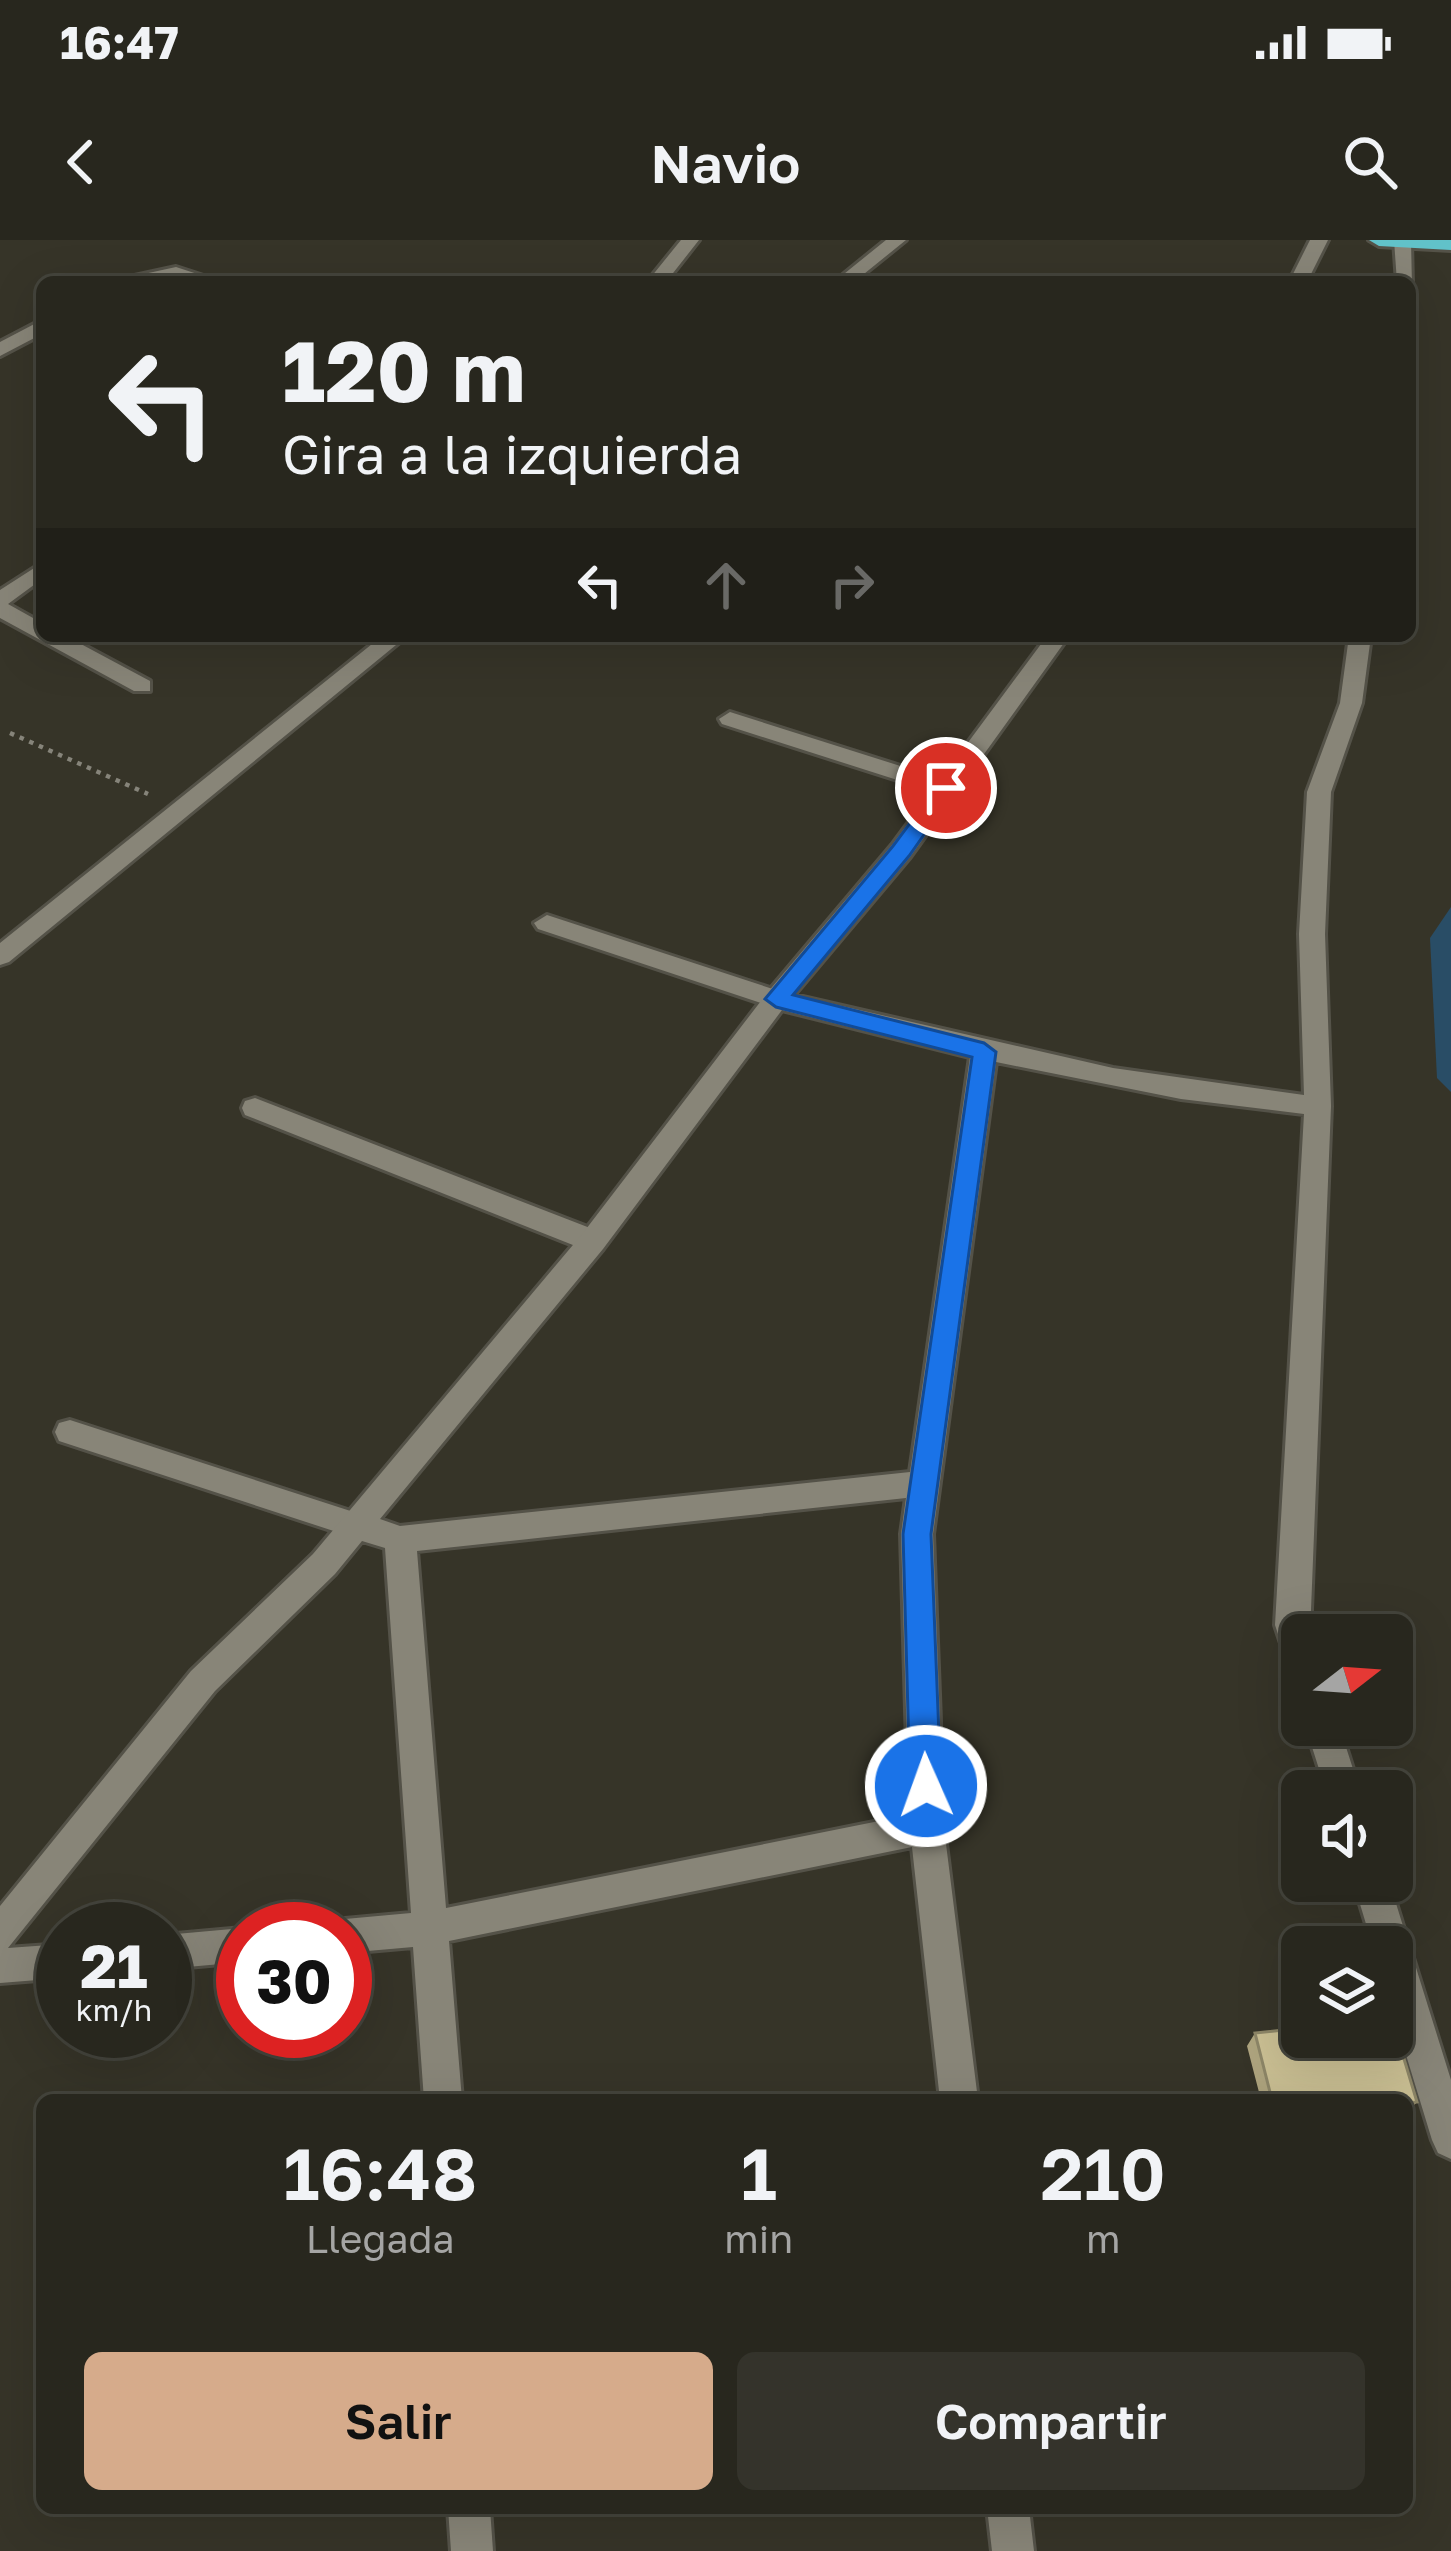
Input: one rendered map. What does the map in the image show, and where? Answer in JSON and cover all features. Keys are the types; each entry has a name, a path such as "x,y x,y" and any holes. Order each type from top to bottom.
{"highway":[{"path":"1379,240 1451,244"}],"street":[{"path":"661,276 690,240"},
{"path":"851,276 897,240"},
{"path":"1301,276 1319,240"},
{"path":"1402,241 1405,276"},
{"path":"152,276 176,272 191,276"},
{"path":"0,350 36,329"},
{"path":"0,600 36,573"},
{"path":"0,609 36,629"},
{"path":"61,642 142,686"},
{"path":"0,956 389,642"},
{"path":"0,1934 203,1681 324,1564 593,1241 776,999 901,851 1054,642"},
{"path":"1292,1614 1318,1106 1312,934 1319,792 1352,703 1359,642"},
{"path":"730,719 946,788"},
{"path":"547,923 776,999 984,1052 1258,1101 1318,1106"},
{"path":"958,2094 927,1828 917,1534 984,1052"},
{"path":"255,1108 593,1241"},
{"path":"70,1432 400,1540 925,1483"},
{"path":"400,1540 443,2094"},
{"path":"372,1933 431,1928 927,1828"},
{"path":"0,1966 36,1963"},
{"path":"1413,2016 1451,2140"},
{"path":"469,2514 472,2551"},
{"path":"1009,2514 1013,2551"}],"path":[{"path":"10,733 182,809"}],"water":[{"path":"1451,907 1451,1092 1437,1078 1430,938"}],"building":[{"path":"1281,2030 1281,2058 1404,2058 1417,2102 1413,2102 1413,2094 1270,2094 1255,2033"}],"route":[{"path":"926,1786 917,1534 984,1052 776,999 901,851 946,788"}]}
